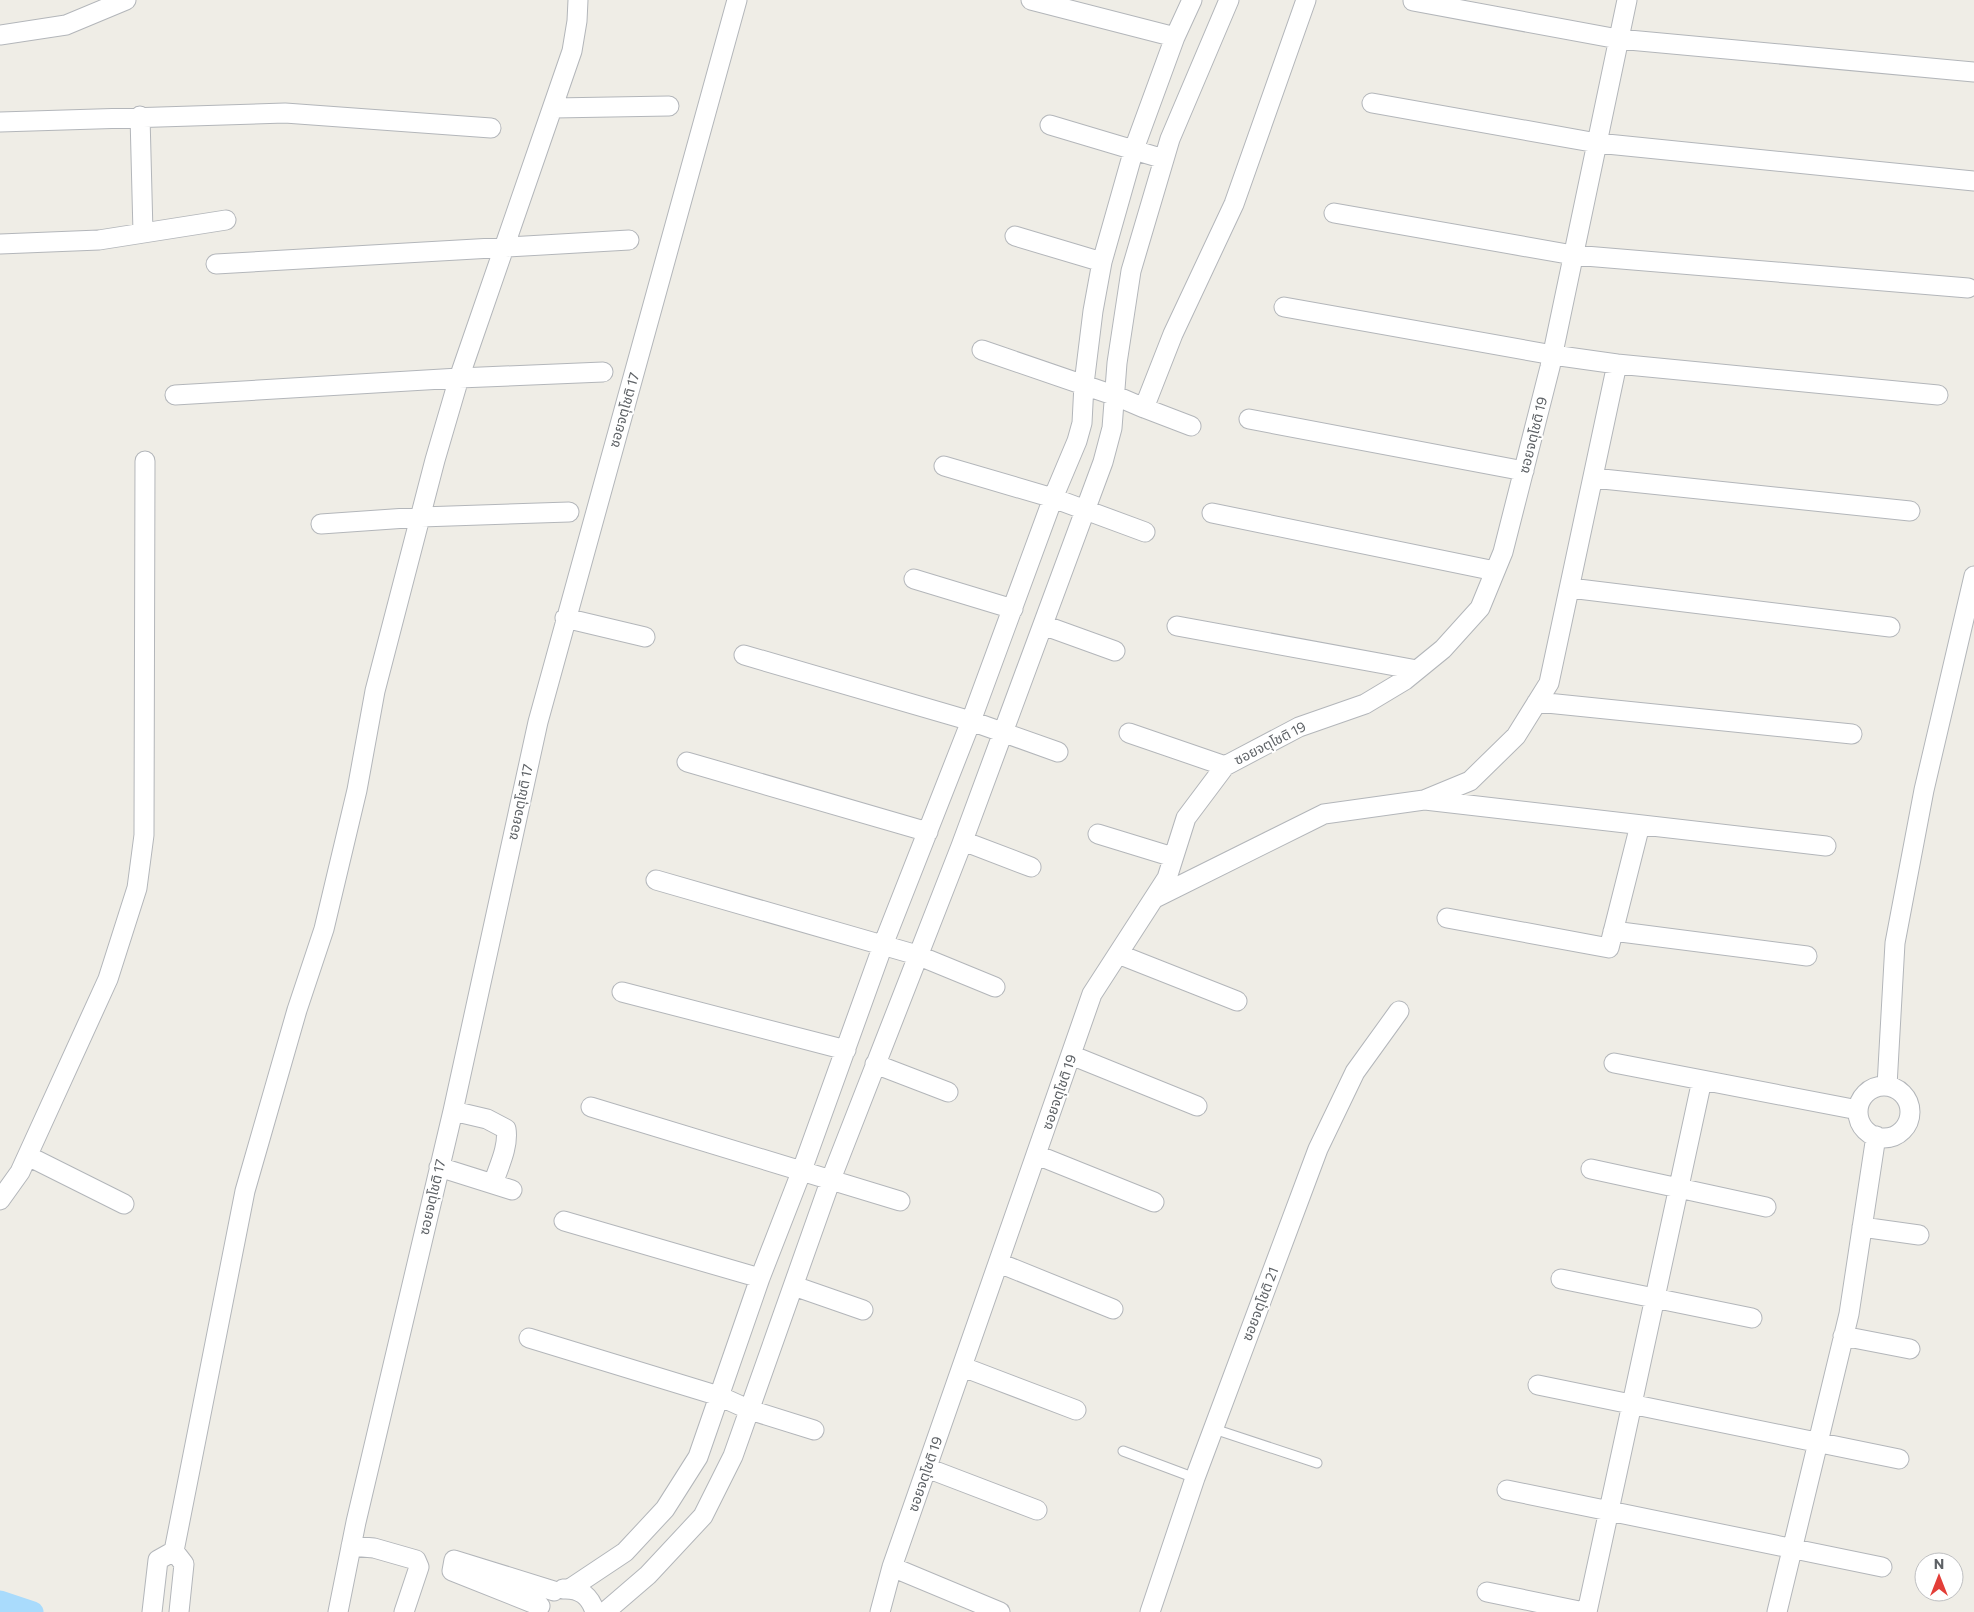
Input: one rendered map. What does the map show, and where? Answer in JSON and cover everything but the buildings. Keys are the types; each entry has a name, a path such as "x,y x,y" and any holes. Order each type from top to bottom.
{"street":[{"path":"0,35 66,24 126,0"},
{"path":"179,1608 184,1564 174,1551 245,1191 297,1010 324,929 357,790 375,691 459,378 503,247 554,108 572,51 578,22 578,0"},
{"name":"ซอยจตุโชติ 17","path":"338,1612 351,1546 396,1362 453,1111 538,722 565,618 737,0"},
{"path":"1031,0 1176,37"},
{"path":"595,1612 587,1596 562,1590 454,1560 452,1572 539,1609 546,1597 562,1590 625,1552 664,1509 698,1457 760,1278 802,1170 883,945 971,721 1053,498 1077,441 1082,423 1084,384 1093,311 1102,262 1134,149 1192,0"},
{"path":"605,1612 648,1575 703,1516 733,1456 831,1178 963,841 1103,462 1112,428 1116,396 1117,363 1131,271 1170,139 1229,0"},
{"path":"1144,408 1173,334 1234,204 1306,0"},
{"name":"ซอยจตุโชติ 19","path":"880,1612 892,1567 1092,994 1167,878 1186,818 1225,766 1299,727 1365,704 1417,670 1443,649 1480,608 1503,552 1553,355 1627,0"},
{"path":"1413,1 1618,39 1974,72"},
{"path":"1372,102 1597,143 1974,181"},
{"path":"554,108 669,106"},
{"path":"0,122 140,116 285,113 491,128"},
{"path":"140,116 143,233"},
{"path":"1050,125 1164,159"},
{"path":"1334,213 1574,255 1968,288"},
{"path":"0,244 99,240 226,220"},
{"path":"1015,236 1102,262"},
{"path":"216,264 629,240"},
{"path":"1284,307 1553,355 1618,364 1938,395"},
{"path":"982,350 1084,384 1191,426"},
{"path":"1154,898 1324,814 1424,800 1470,781 1516,736 1549,683 1618,364"},
{"path":"175,395 459,378 603,372"},
{"path":"1249,419 1524,471"},
{"path":"0,1200 20,1172 28,1156 108,979 138,888 144,835 145,461"},
{"path":"944,466 1053,498 1145,532"},
{"path":"1593,478 1910,511"},
{"path":"321,524 421,517 569,512"},
{"path":"1212,513 1495,571"},
{"path":"1887,1086 1895,943 1924,790 1974,576"},
{"path":"914,579 1013,609"},
{"path":"1570,588 1890,626"},
{"path":"565,618 645,637"},
{"path":"1043,624 1115,651"},
{"path":"1177,626 1417,670"},
{"path":"744,656 971,721 1058,752"},
{"path":"1537,702 1852,734"},
{"path":"1130,734 1225,766"},
{"path":"687,762 928,832"},
{"path":"1424,800 1826,846"},
{"path":"1447,918 1609,948 1640,825"},
{"path":"1098,834 1174,857"},
{"path":"963,841 1031,867"},
{"path":"656,880 917,955 995,987"},
{"path":"1613,931 1807,956"},
{"path":"1118,954 1237,1001"},
{"path":"622,992 846,1050"},
{"name":"ซอยจตุโชติ 21","path":"1150,1612 1194,1478 1318,1149 1355,1072 1399,1011"},
{"path":"1071,1056 1197,1106"},
{"path":"1614,1062 1858,1110"},
{"path":"875,1064 948,1092"},
{"path":"1487,1592 1586,1612 1702,1080"},
{"path":"1887,1086 1902,1094 1907,1100 1909,1117 1900,1132 1893,1136 1876,1136 1862,1126 1858,1110 1860,1102 1871,1089 1887,1086"},
{"path":"591,1107 831,1178 900,1201"},
{"path":"453,1111 487,1119 506,1129 507,1137 504,1150 493,1184"},
{"path":"1777,1612 1843,1336 1876,1136"},
{"path":"1037,1155 1154,1202"},
{"path":"28,1156 124,1204"},
{"path":"439,1167 512,1190"},
{"path":"1591,1169 1766,1207"},
{"path":"564,1221 760,1278"},
{"path":"1862,1227 1919,1235"},
{"path":"1000,1262 1113,1309"},
{"path":"1561,1279 1752,1318"},
{"path":"794,1286 862,1310"},
{"path":"1843,1336 1910,1349"},
{"path":"529,1338 719,1396 750,1410 814,1430"},
{"path":"963,1367 1076,1410"},
{"path":"1538,1385 1898,1458"},
{"path":"927,1468 1036,1510"},
{"path":"1508,1490 1882,1567"},
{"path":"351,1546 374,1548 416,1560 419,1567 404,1612"},
{"path":"152,1609 158,1560 174,1551"},
{"path":"892,1567 1000,1612"}],"lane":[{"path":"1214,1429 1317,1462"},
{"path":"1123,1451 1194,1478"}],"waterway":[{"path":"0,1601 33,1612"}]}
